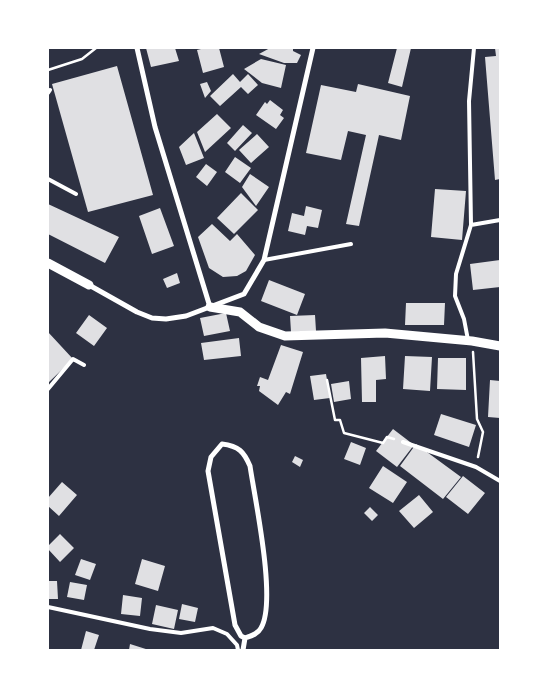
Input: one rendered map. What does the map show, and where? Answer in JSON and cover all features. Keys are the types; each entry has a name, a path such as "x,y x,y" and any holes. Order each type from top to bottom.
{"street":[{"path":"137,48 155,126 210,307"},
{"path":"48,263 137,312 152,318 186,316 244,294 264,260 312,48"},
{"path":"210,307 240,312 259,328 285,336 385,333 470,341 500,346"},
{"path":"222,444 234,445 241,449 250,466 268,596 261,628 253,636 245,638 238,632 232,614 208,471 210,457 222,444"},
{"path":"243,650 245,638"}],"lane":[{"path":"470,341 455,296 456,274 471,225 469,101 474,48"},
{"path":"48,179 76,194"},
{"path":"471,225 500,220"},
{"path":"264,260 352,244"},
{"path":"48,389 73,359 84,365"},
{"path":"403,442 476,467 500,480"},
{"path":"48,607 181,633 205,628 221,630 232,638 238,650"}],"path":[{"path":"48,70 82,60 96,48"},
{"path":"470,341 478,419 483,432 476,467"},
{"path":"327,380 335,420 340,420 344,433 383,443 387,437 403,442"}],"building":[{"path":"146,48 175,48 179,61 151,67"},
{"path":"219,48 224,67 203,73 197,50"},
{"path":"270,48 293,48 293,51 301,55 297,63 284,63 259,54"},
{"path":"397,48 411,48 402,87 388,83"},
{"path":"495,48 500,48 500,179 495,180 485,57 496,56"},
{"path":"261,59 286,65 281,88 262,83 244,69"},
{"path":"117,66 153,195 88,212 52,84"},
{"path":"233,74 240,82 248,74 258,85 248,94 241,87 220,106 210,96"},
{"path":"207,82 211,91 205,98 200,84"},
{"path":"358,84 410,96 401,140 379,135 359,226 346,224 366,135 348,131 341,160 306,153 321,85 356,92"},
{"path":"270,100 283,110 280,115 284,118 276,129 256,115 265,102 267,104"},
{"path":"217,114 231,128 205,152 197,132"},
{"path":"243,125 252,133 235,151 227,143"},
{"path":"194,133 204,158 186,165 179,147"},
{"path":"257,134 269,147 251,163 239,150"},
{"path":"235,157 251,168 240,183 225,172"},
{"path":"206,164 217,172 207,186 196,177"},
{"path":"250,174 269,187 256,206 242,187"},
{"path":"435,189 466,191 462,240 431,237"},
{"path":"241,193 258,210 234,234 217,218"},
{"path":"48,204 119,237 105,263 48,234"},
{"path":"306,206 322,210 318,228 307,226 305,235 288,231 292,213 304,216"},
{"path":"160,208 174,246 152,254 139,216"},
{"path":"212,224 230,241 237,234 255,255 246,271 237,276 223,277 209,268 198,237"},
{"path":"500,260 500,287 473,290 470,264"},
{"path":"177,273 180,283 167,288 163,279"},
{"path":"269,280 305,294 297,315 261,301"},
{"path":"406,303 445,303 444,325 405,325"},
{"path":"226,313 230,331 204,336 200,318"},
{"path":"89,315 107,328 94,346 76,333"},
{"path":"315,315 316,331 291,332 290,316"},
{"path":"48,332 73,359 48,383"},
{"path":"239,338 241,356 204,360 201,343"},
{"path":"281,345 303,352 290,394 286,392 278,405 259,391 260,386 257,386 260,377 268,380"},
{"path":"385,356 386,379 376,380 376,402 362,402 361,358"},
{"path":"405,356 432,357 430,391 403,389"},
{"path":"438,358 466,358 466,390 437,389"},
{"path":"326,374 330,398 314,400 310,376"},
{"path":"490,380 500,381 500,418 488,417"},
{"path":"349,381 351,399 334,402 331,384"},
{"path":"441,414 476,425 469,447 434,435"},
{"path":"393,429 414,445 397,467 376,451"},
{"path":"351,442 366,448 360,465 344,459"},
{"path":"416,444 461,477 443,499 400,466"},
{"path":"295,456 303,460 300,467 292,462"},
{"path":"383,466 407,482 393,503 369,488"},
{"path":"463,476 485,493 468,514 446,497"},
{"path":"62,482 77,495 59,516 48,506 48,498"},
{"path":"419,495 433,512 414,528 399,511"},
{"path":"370,507 378,515 372,521 364,513"},
{"path":"60,534 74,548 60,562 48,549 48,546"},
{"path":"81,559 96,564 90,580 75,575"},
{"path":"142,559 165,566 158,591 135,584"},
{"path":"48,581 57,581 58,599 48,599"},
{"path":"70,582 87,585 84,600 67,597"},
{"path":"123,595 142,598 140,616 121,614"},
{"path":"182,604 198,608 195,622 179,619"},
{"path":"156,605 178,610 174,629 152,624"},
{"path":"86,631 99,635 94,650 81,650"},
{"path":"130,644 149,650 129,650"}]}
